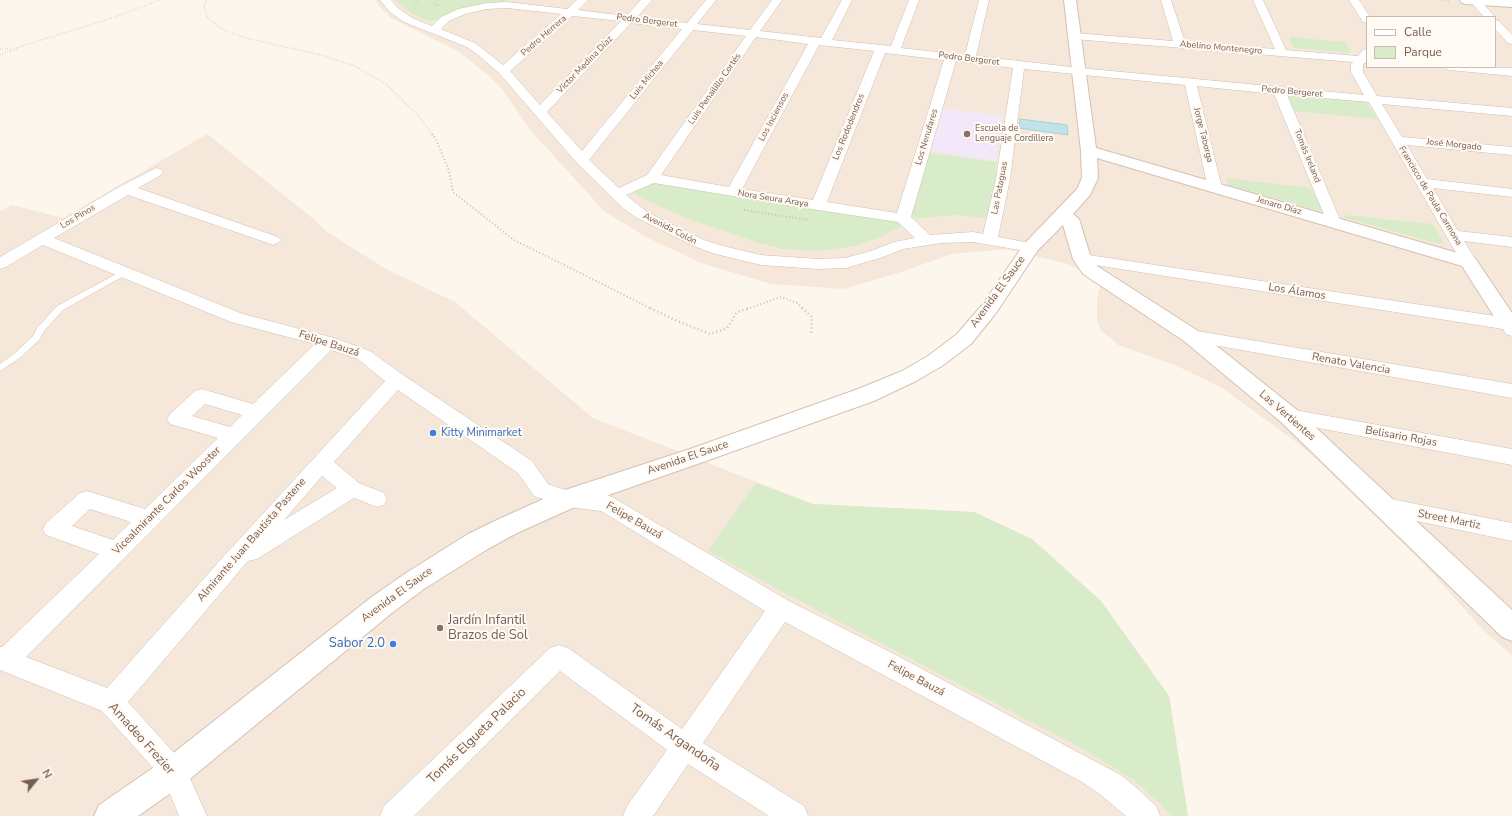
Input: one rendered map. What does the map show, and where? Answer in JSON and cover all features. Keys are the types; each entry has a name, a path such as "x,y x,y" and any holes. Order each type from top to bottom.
{"street":[{"name":"Avenida Colón","path":"385,0 400,15 471,45 504,71 582,160 628,205 642,216 681,236 718,250 761,260 803,264 846,263 877,254 900,245 925,239 957,237 990,239 1031,247"},
{"name":"Pedro Herrera","path":"504,71 583,0"},
{"name":"Víctor Medina Díaz","path":"540,112 647,0"},
{"name":"Luis Michea","path":"582,160 711,0"},
{"name":"Luis Penailillo Cortés","path":"652,178 777,0"},
{"name":"Los Inciensos","path":"733,192 820,41 847,0"},
{"path":"895,50 914,0"},
{"path":"970,59 984,0"},
{"name":"Avenida El Sauce","path":"110,816 174,772 383,604 415,581 477,542 514,523 568,499 698,455 866,395 909,376 935,361 964,339 989,309 1031,247 1063,215 1084,191 1090,178 1089,151 1070,0"},
{"path":"1166,0 1180,44"},
{"path":"1258,0 1282,53"},
{"path":"1354,0 1366,18"},
{"path":"1472,0 1512,3"},
{"path":"1472,0 1489,16"},
{"name":"Pedro Bergeret","path":"434,30 446,19 462,11 510,2 570,12 1080,72 1512,112"},
{"path":"1496,24 1510,39"},
{"path":"1496,35 1510,39"},
{"name":"Abelino Montenegro","path":"1074,36 1282,53 1365,57"},
{"name":"Los Rododendros","path":"818,206 881,49"},
{"name":"Los Nenufares","path":"903,218 951,57"},
{"name":"Francisco de Paula Carmona","path":"1365,57 1356,65 1357,72 1469,262 1511,326"},
{"name":"Las Pataguas","path":"990,239 1003,179 1019,65"},
{"path":"1462,68 1512,72"},
{"name":"Jorge Taborga","path":"1190,82 1215,188"},
{"name":"Tomás Ireland","path":"1280,90 1334,222"},
{"name":"José Morgado","path":"1396,140 1512,151"},
{"name":"Jenaro Díaz","path":"1089,151 1469,262"},
{"name":"Los Pinos","path":"0,264 156,172"},
{"path":"617,194 652,178"},
{"name":"Nora Seura Araya","path":"652,178 818,206 903,218"},
{"path":"1422,183 1512,193"},
{"path":"126,189 273,240"},
{"name":"Las Vertientes","path":"1063,215 1070,219 1082,259 1090,270 1191,336 1290,416 1509,623"},
{"path":"903,218 925,239"},
{"path":"1454,235 1512,242"},
{"name":"Felipe Bauzá","path":"42,239 237,318 328,342 364,355 396,380 525,467 541,490 568,499 605,503 781,608 887,663 1091,774 1123,795 1146,816"},
{"name":"Los Álamos","path":"1082,259 1511,326"},
{"name":"Renato Valencia","path":"1191,336 1512,391"},
{"name":"Vicealmirante Carlos Wooster","path":"3,659 117,551 328,342"},
{"name":"Almirante Juan Bautista Pastene","path":"111,702 232,563 396,380"},
{"path":"233,435 177,419 202,396 257,412"},
{"name":"Belisario Rojas","path":"1290,416 1512,457"},
{"path":"321,463 352,489 377,499"},
{"path":"232,563 352,489"},
{"path":"117,551 54,529 87,499 148,519"},
{"name":"Street Martiz","path":"1386,507 1512,532"},
{"path":"638,816 781,608"},
{"name":"Tomás Argandoña","path":"559,656 685,746 794,816"},
{"name":"Tomás Elgueta Palacio","path":"394,816 559,656"},
{"name":"Amadeo Frezier","path":"3,659 111,702 174,772 193,816"}],"lane":[{"path":"0,368 18,355 37,337 40,330 60,308 124,273"}],"path":[{"path":"0,55 97,23 160,0"},
{"path":"206,0 204,7 208,18 219,27 227,31 246,38 328,57 355,66 386,84 417,114 436,139 449,171 453,192 514,240 677,321 710,334 727,328 737,312 781,297 797,303 812,317 811,334"},
{"path":"0,48 12,50"}],"shaded area":[{"path":"375,0 1512,0 1512,655 1484,631 1421,561 1314,457 1295,441 1222,388 1175,365 1118,345 1101,330 1097,321 1097,299 1100,286 1080,270 1067,264 1007,249 952,254 901,272 844,289 771,284 701,263 646,237 604,211 531,131 502,89 489,76 459,52 391,18"},
{"name":"Escuela de Lenguaje Cordillera","path":"940,108 1003,116 996,161 929,151"},
{"path":"207,134 310,216 327,232 386,269 455,302 593,418 813,504 974,512 1032,539 1101,601 1169,696 1188,816 0,816 0,211 12,205 63,218"}],"green space":[{"path":"395,0 507,0 503,2 462,8 440,19 431,21 420,18 411,13"},
{"path":"1289,37 1345,42 1351,53 1294,48"},
{"path":"1285,94 1366,101 1377,119 1293,111"},
{"path":"930,153 997,162 992,219 957,215 910,219"},
{"path":"1226,178 1311,188 1323,212 1228,185"},
{"path":"652,182 896,219 905,225 876,239 850,247 818,251 782,249 759,243 694,221 643,199 636,194 635,191"},
{"path":"1344,215 1433,224 1444,243 1439,244 1345,218"},
{"path":"756,483 813,504 974,512 1032,539 1101,601 1169,696 1188,816 1173,816 1134,780 1083,749 777,589 708,551"}],"water":[{"path":"1020,119 1067,125 1068,135 1019,128"}],"place":[{"name":"Escuela de Lenguaje Cordillera","path":"967,134"},
{"name":"Kitty Minimarket","path":"433,433"},
{"name":"Jardín Infantil Brazos de Sol","path":"440,628"},
{"name":"Sabor 2.0","path":"393,644"}]}
